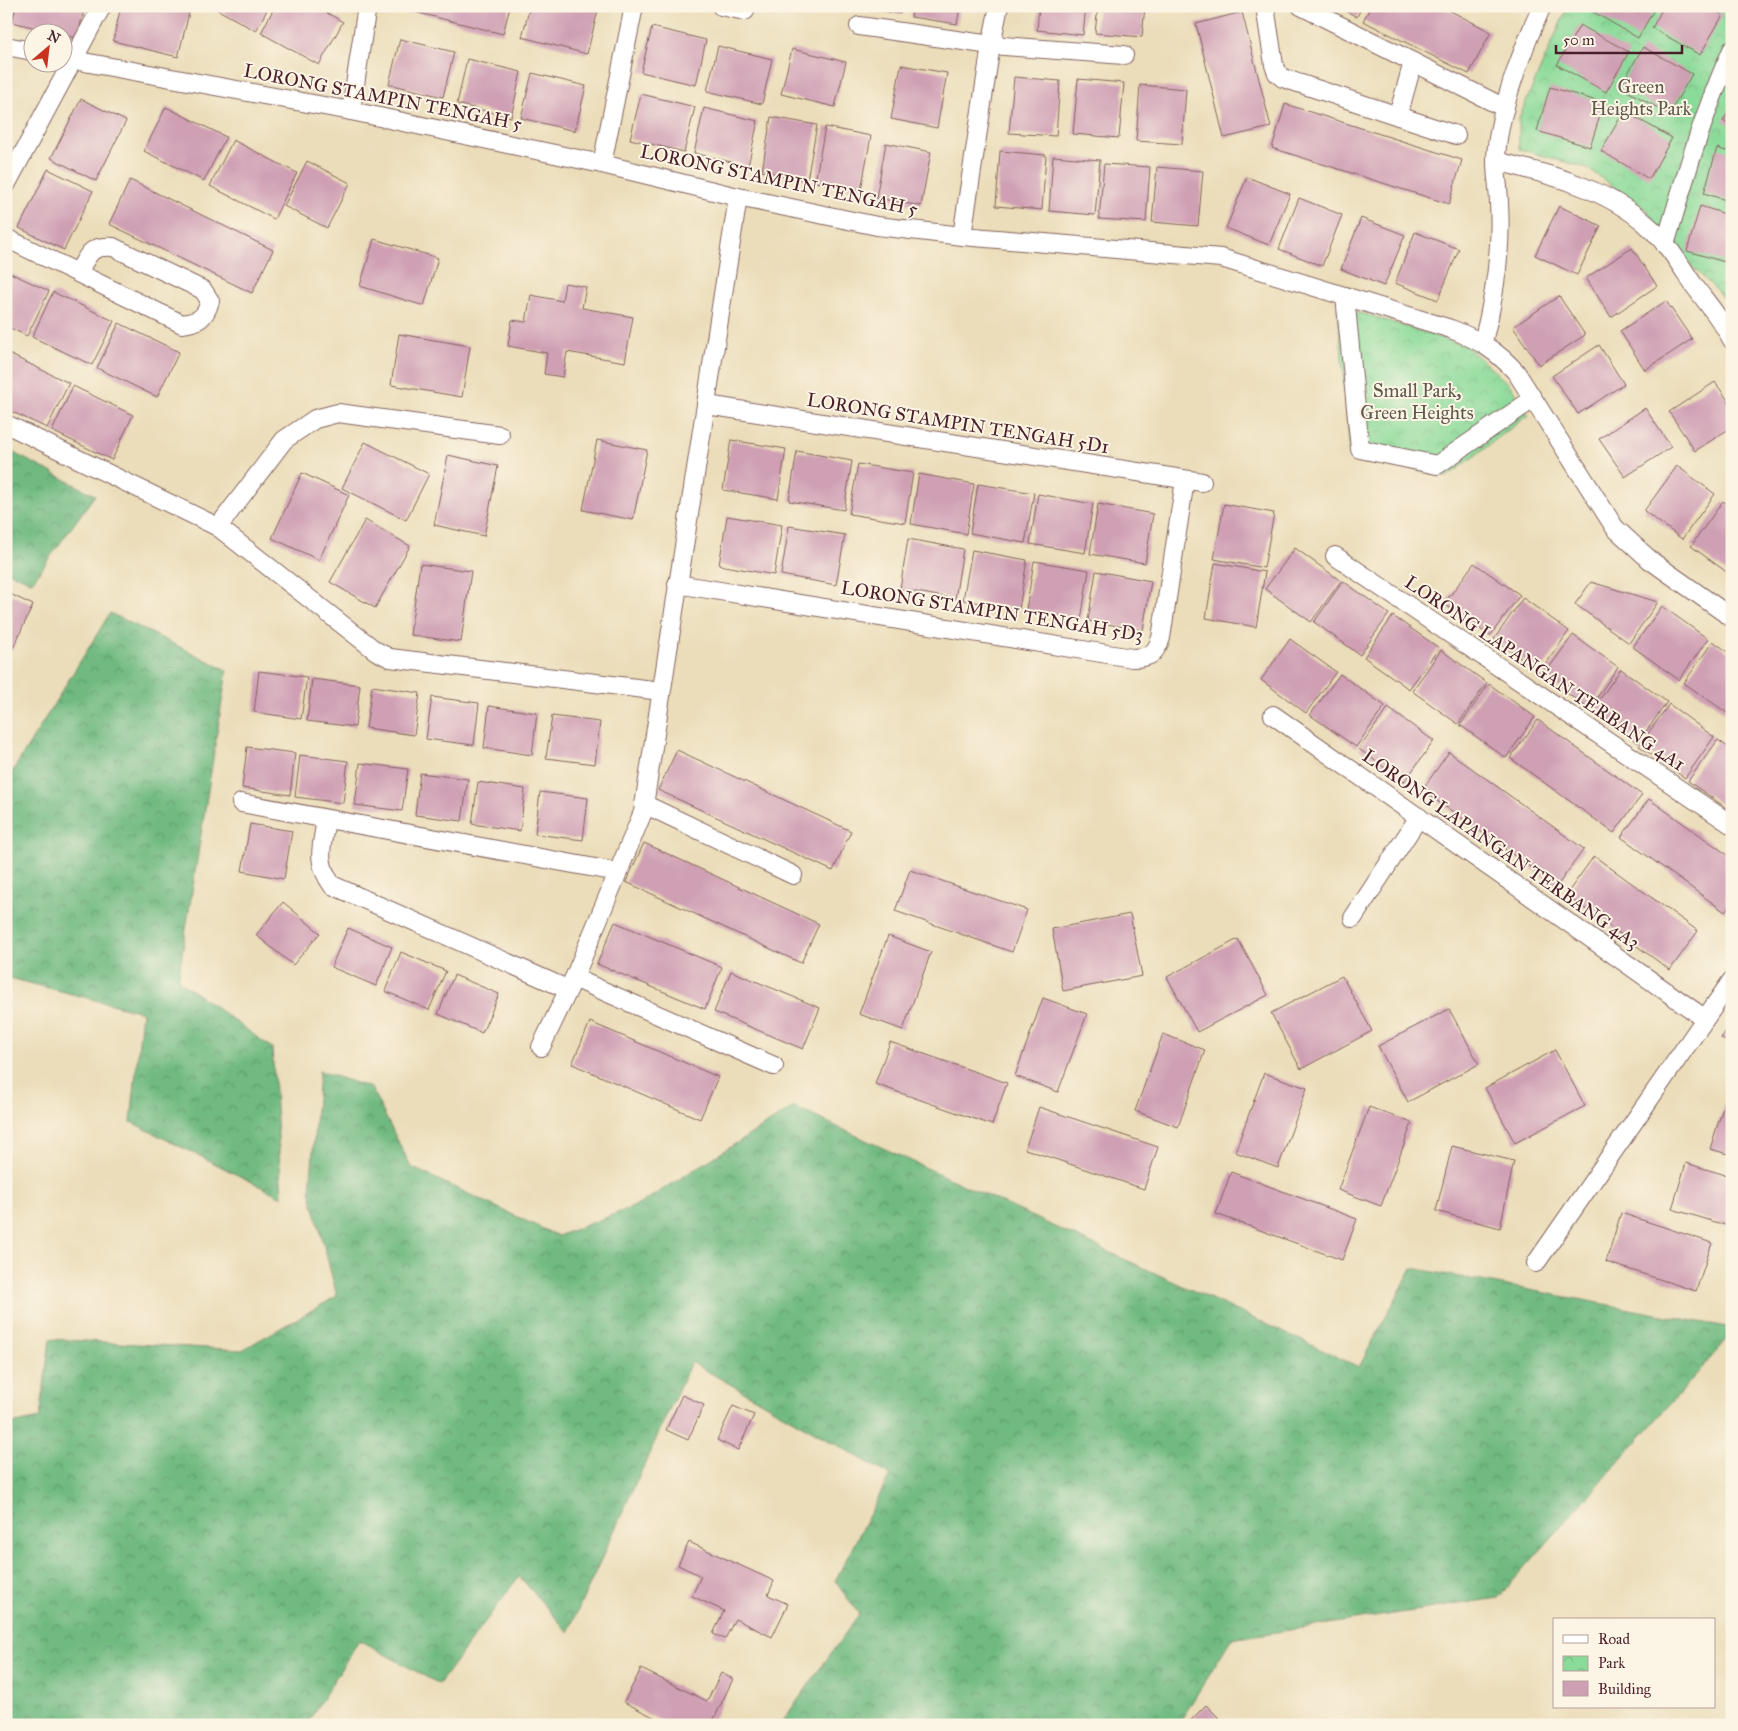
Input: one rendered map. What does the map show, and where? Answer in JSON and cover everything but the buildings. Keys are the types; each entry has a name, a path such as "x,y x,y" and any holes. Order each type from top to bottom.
{"street":[{"path":"72,53 102,6"},
{"path":"351,111 366,6"},
{"path":"602,164 634,6"},
{"path":"721,6 745,11"},
{"path":"962,236 991,44 999,6"},
{"path":"1265,6 1274,65 1277,73 1283,78 1456,135"},
{"path":"1301,6 1505,108"},
{"path":"1484,342 1495,297 1500,255 1496,161 1505,108 1532,28 1542,6"},
{"path":"859,26 991,44 1124,56"},
{"path":"6,46 22,49"},
{"path":"1665,245 1692,154 1716,85 1732,50"},
{"name":"LORONG STAMPIN TENGAH 5","path":"72,60 351,111 602,164 738,197 877,226 962,236 1221,258 1451,329 1484,342 1516,372 1615,528 1650,560 1732,618"},
{"path":"1398,116 1413,62"},
{"path":"6,185 62,72"},
{"path":"1496,161 1550,175 1589,189 1624,207 1646,224 1665,245 1732,340"},
{"path":"540,1047 571,984 644,804 738,197"},
{"path":"6,238 182,324 197,322 206,314 210,301 203,290 113,247 99,246 90,252 78,273"},
{"path":"1345,296 1360,449 1438,465 1533,399"},
{"name":"LORONG STAMPIN TENGAH 5D1","path":"707,405 1194,481"},
{"path":"218,528 284,440 314,419 338,413 500,435"},
{"path":"6,424 218,528 376,651 390,658 661,691"},
{"name":"LORONG STAMPIN TENGAH 5D3","path":"677,584 1132,658 1146,658 1153,654 1161,638 1194,481"},
{"name":"LORONG LAPANGAN TERBANG 4A1","path":"1335,556 1732,826"},
{"name":"LORONG LAPANGAN TERBANG 4A3","path":"1273,715 1704,1018"},
{"path":"241,803 617,872"},
{"path":"644,804 793,876"},
{"path":"1353,918 1419,817"},
{"path":"326,820 319,859 324,874 332,885 774,1066"},
{"path":"1536,1264 1732,980"}],"green space":[{"name":"Green Heights Park","path":"1568,6 1732,6 1732,312 1720,294 1668,242 1648,211 1587,168 1519,149 1519,118"},
{"name":"Small Park, Green Heights","path":"1338,309 1372,316 1466,346 1511,386 1528,415 1447,477 1350,454"},
{"path":"6,449 95,495 32,582 6,571"},
{"path":"110,613 227,670 178,980 272,1048 282,1197 131,1122 142,1012 6,977 6,782"},
{"path":"319,1071 371,1088 411,1167 558,1236 638,1205 794,1107 1359,1367 1412,1268 1732,1328 1732,1334 1498,1598 1231,1639 1178,1725 780,1725 859,1614 835,1581 890,1475 691,1362 568,1632 519,1576 439,1684 359,1640 306,1725 6,1725 6,1425 40,1418 50,1339 242,1350 337,1296 310,1192"}]}
